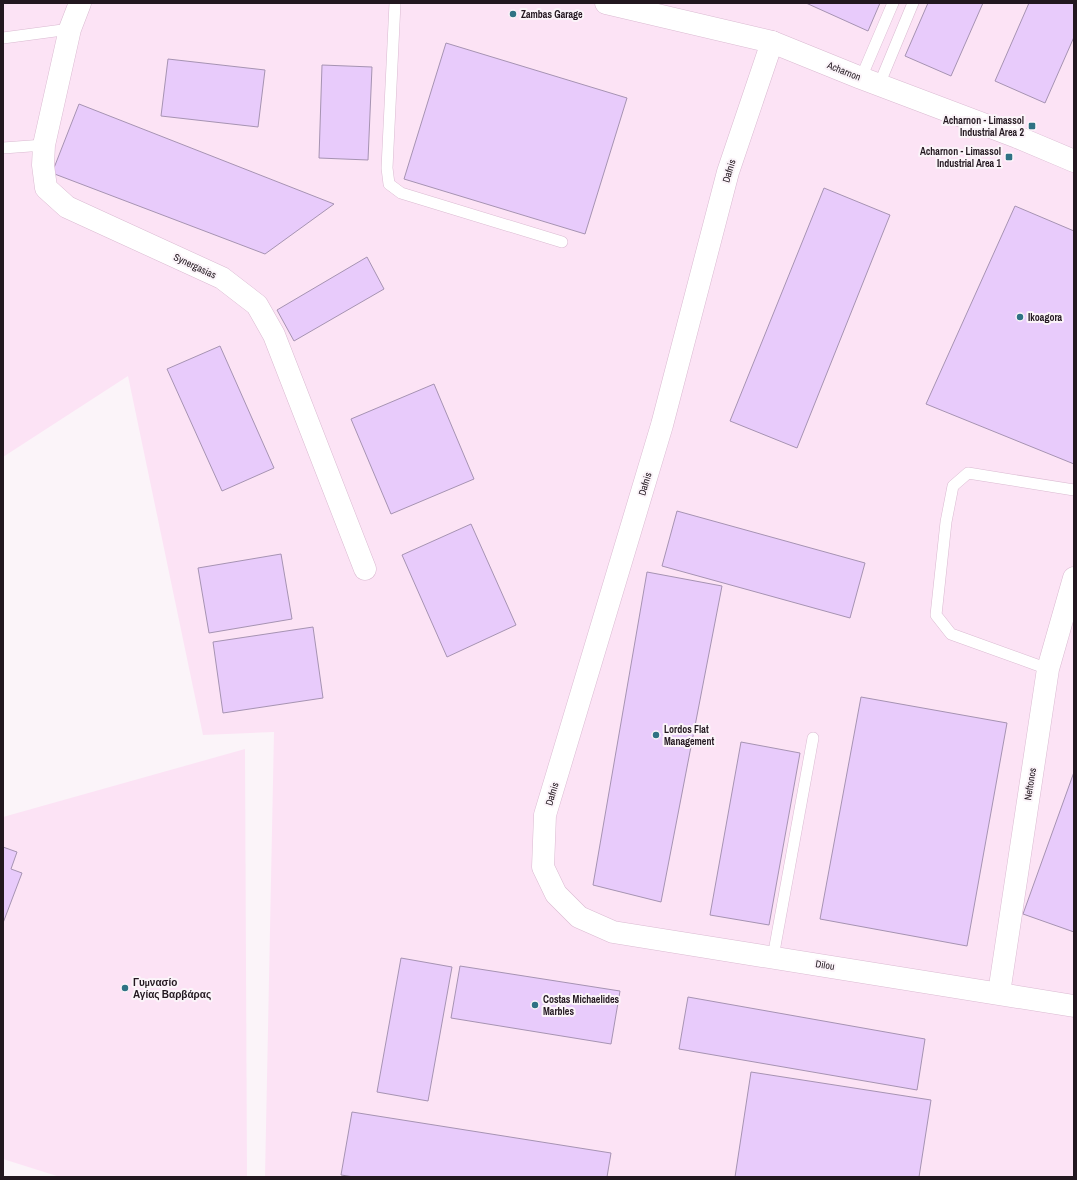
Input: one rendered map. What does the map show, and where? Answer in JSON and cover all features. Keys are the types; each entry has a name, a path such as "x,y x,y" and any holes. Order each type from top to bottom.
{"street":[{"name":"Synergasias","path":"80,3 70,29 44,145 43,165 46,188 67,207 222,278 257,305 274,335 365,569"},
{"name":"Acharnon","path":"606,3 772,42 1017,137 1074,161"},
{"name":"Dafnis","path":"579,917 556,894 542,868 545,815 662,425 728,172 772,42"},
{"name":"Neftonos","path":"999,993 1048,669 1074,578"},
{"name":"Dilou","path":"579,917 613,932 1074,1006"}],"lane":[{"path":"395,3 386,168 389,184 401,193 562,242"},
{"path":"870,81 893,3"},
{"path":"870,81 913,3"},
{"path":"3,38 70,29"},
{"path":"3,148 44,145"},
{"path":"1048,669 951,634 936,615 946,522 953,486 968,473 1074,490"},
{"path":"773,957 813,738"}],"shaded area":[{"path":"3,3 1074,3 1074,1177 265,1177 274,732 203,735 128,376 3,457"},
{"name":"Γυμνασίο Αγίας Βαρβάρας","path":"245,749 247,1177 60,1177 3,1159 3,817"}],"building":[{"path":"806,3 880,3 868,31"},
{"path":"928,3 983,3 951,76 905,56"},
{"path":"1029,3 1074,3 1074,37 1045,103 995,81"},
{"path":"446,43 627,98 585,234 404,179"},
{"path":"168,59 265,70 258,127 161,116"},
{"path":"322,65 372,67 368,160 319,158"},
{"path":"79,104 334,204 265,254 52,173"},
{"path":"824,188 890,215 797,448 730,421"},
{"name":"Ikoagora","path":"1015,206 1074,231 1074,464 926,404"},
{"path":"367,257 384,289 294,341 277,310"},
{"path":"220,346 274,468 222,491 167,369"},
{"path":"434,384 474,479 391,514 351,419"},
{"path":"677,511 865,563 850,618 662,566"},
{"path":"471,524 516,625 447,657 402,555"},
{"path":"281,554 292,619 209,633 198,568"},
{"name":"Lordos Flat Management","path":"647,572 722,586 661,902 593,885"},
{"path":"313,627 323,698 223,713 213,642"},
{"path":"861,697 1007,723 967,946 820,919"},
{"path":"741,742 800,753 769,925 710,915"},
{"path":"1074,772 1074,932 1023,914"},
{"path":"3,847 17,852 11,869 22,873 3,923"},
{"path":"401,958 452,967 428,1101 377,1092"},
{"name":"Costas Michaelides Marbles","path":"460,966 620,991 611,1044 451,1018"},
{"path":"688,997 925,1039 917,1090 679,1049"},
{"path":"751,1072 931,1100 919,1177 735,1177"},
{"path":"352,1112 611,1153 607,1177 354,1177 341,1175"}],"place":[{"name":"Zambas Garage","path":"513,14"},
{"name":"Acharnon - Limassol Industrial Area 2","path":"1032,126"},
{"name":"Acharnon - Limassol Industrial Area 1","path":"1009,157"},
{"name":"Ikoagora","path":"1020,317"},
{"name":"Lordos Flat Management","path":"656,735"},
{"name":"Γυμνασίο Αγίας Βαρβάρας","path":"125,988"},
{"name":"Costas Michaelides Marbles","path":"535,1005"}]}
